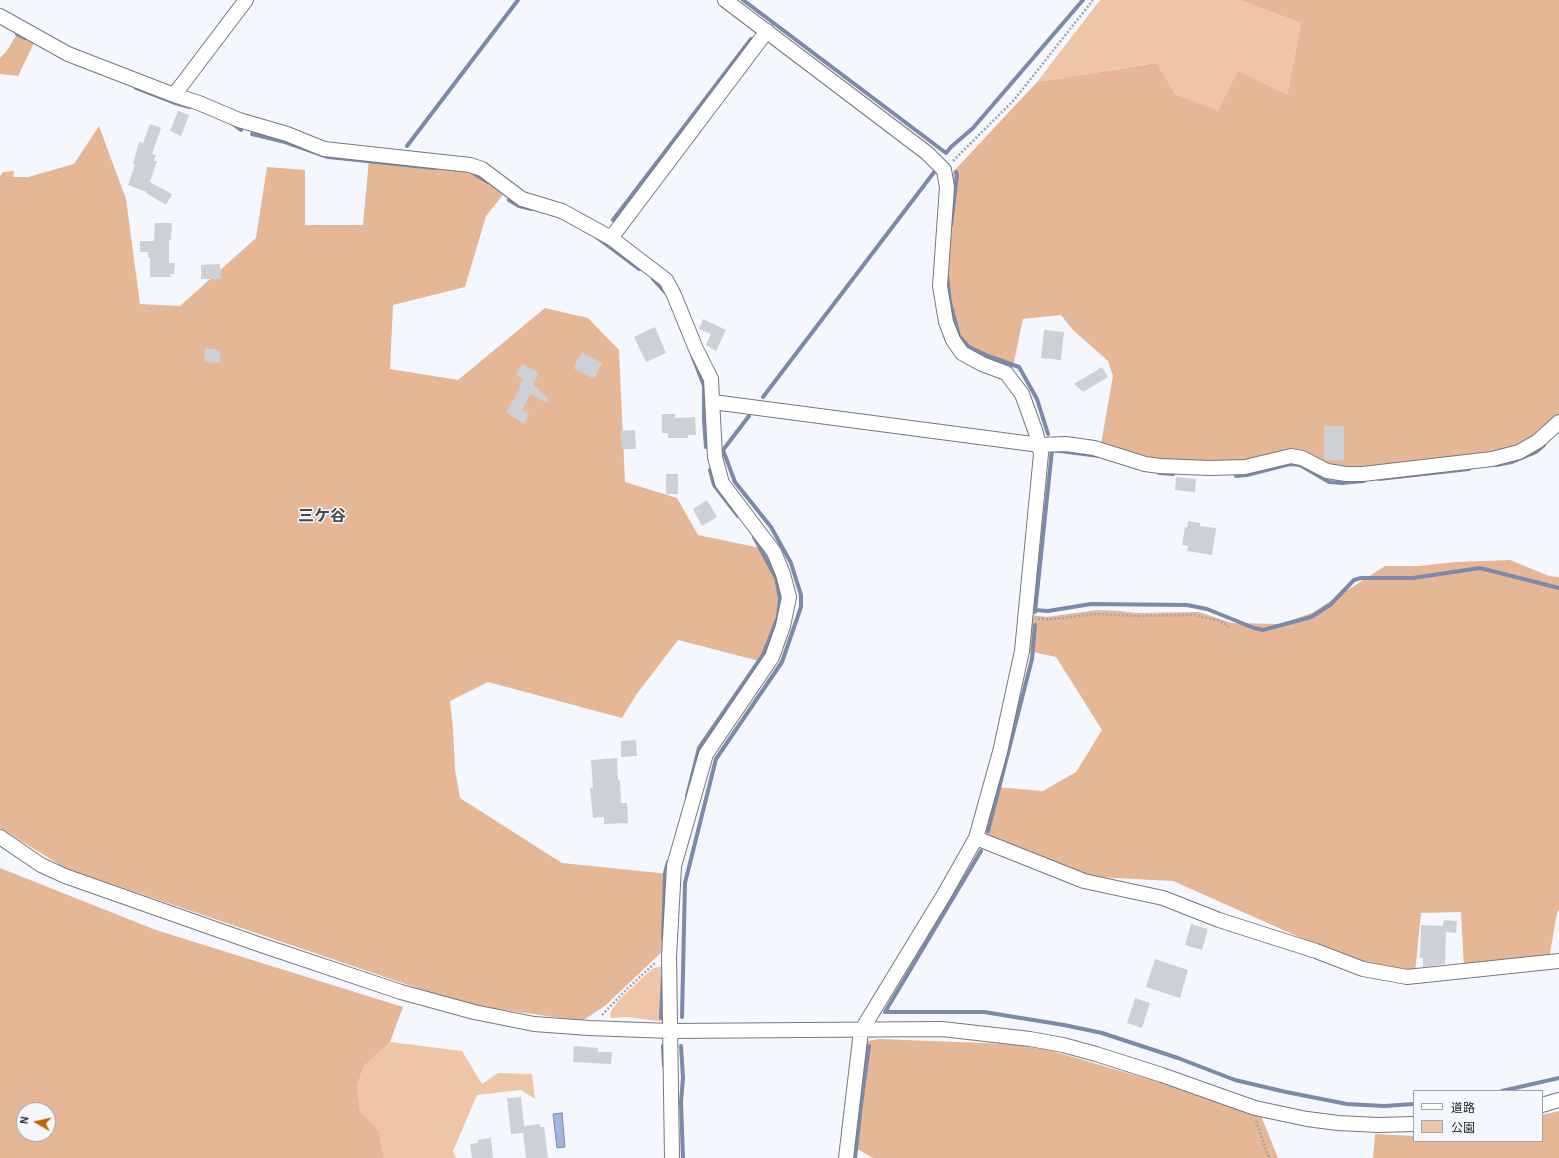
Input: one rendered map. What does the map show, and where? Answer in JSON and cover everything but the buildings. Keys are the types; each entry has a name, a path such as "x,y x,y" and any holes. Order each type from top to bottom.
{"street":[{"path":"174,95 246,0"},
{"path":"725,0 927,153 944,170 947,187 940,286 946,322 953,340 962,353 982,364 1006,373 1022,394 1040,445 1041,454 1022,651 1000,752 976,838 945,893 861,1031 846,1158"},
{"path":"0,16 68,54 174,95 199,103 239,120 286,134 324,149 470,165 482,169 522,199 562,211 611,238 666,280 711,380 715,457 722,483 774,552 783,574 789,598 783,626 772,657 706,754 674,866 669,957 672,1158"},
{"path":"611,238 767,31"},
{"path":"713,402 1040,445 1066,444 1102,449 1145,464 1174,467 1245,467 1291,456 1302,458 1327,471 1346,474 1363,474 1492,459 1519,452 1538,441 1559,422"},
{"path":"0,837 41,865 65,876 258,944 401,992 474,1012 534,1024 589,1028 670,1031 861,1031 942,1029 1030,1039 1063,1045 1096,1054 1162,1075 1255,1108 1307,1119 1338,1123 1378,1125 1413,1124"},
{"path":"976,838 1084,881 1163,898 1219,920 1316,951 1363,969 1407,977 1559,961"},
{"path":"1543,1104 1559,1100"}],"path":[{"path":"944,170 1014,100 1093,0"},
{"path":"1025,618 1054,619 1096,614 1136,616 1194,615 1220,621 1229,626"},
{"path":"589,1028 652,965 661,959 669,957"},
{"path":"1253,1115 1269,1158"}],"green space":[{"path":"1100,0 1239,0 1301,23 1287,95 1218,112 1175,94 1155,63 1037,82"},
{"path":"666,966 665,1022 627,1017 610,1018 611,1011 619,1000 642,978 654,968"},
{"path":"390,1042 462,1051 482,1084 498,1073 532,1074 535,1099 521,1090 477,1095 453,1151 456,1158 384,1158 379,1131 360,1111 357,1086 364,1066"}],"shaded area":[{"path":"1239,0 1559,0 1559,416 1516,449 1347,471 1329,469 1305,455 1244,463 1167,463 1101,444 1113,376 1108,361 1073,330 1061,315 1023,319 1012,371 969,352 957,340 947,306 945,272 952,173 1037,82 1156,63 1175,94 1218,111 1238,71 1287,95 1301,23"},
{"path":"19,31 36,39 18,76 0,74 0,58 6,52"},
{"path":"99,126 126,199 140,304 180,306 256,238 267,167 305,170 305,225 363,225 369,159 466,167 506,191 486,216 465,287 393,305 390,369 458,380 545,308 588,318 619,350 625,482 677,498 698,535 770,550 784,598 779,625 763,662 678,640 636,695 622,718 488,682 450,701 455,769 460,798 562,863 669,874 665,949 606,1005 582,1021 482,1007 426,991 65,868 0,828 0,176 3,172 14,171 13,177 28,177 74,164"},
{"path":"1510,560 1549,576 1559,577 1559,909 1549,959 1464,968 1461,912 1421,913 1415,973 1383,969 1344,957 1173,881 1094,877 987,838 986,833 996,787 1043,791 1076,772 1102,730 1056,657 1028,651 1032,615 1046,617 1098,610 1136,613 1199,612 1232,623 1280,624 1312,613 1385,566 1419,566 1455,562"},
{"path":"0,868 156,930 403,1007 390,1042 364,1066 357,1086 360,1111 379,1131 384,1158 0,1158"},
{"path":"879,1039 1011,1044 1052,1051 1169,1085 1261,1116 1278,1158 873,1158 854,1147 867,1041"},
{"path":"1559,1111 1559,1158 1373,1158 1375,1134 1413,1136 1413,1142 1543,1142 1543,1115"}],"water":[{"path":"562,1113 565,1147 557,1148 553,1114"}],"waterway":[{"path":"407,146 518,0"},
{"path":"743,0 946,153 973,128 1083,0"},
{"path":"17,34 25,38"},
{"path":"613,220 751,39"},
{"path":"136,88 175,103 190,107"},
{"path":"233,124 241,130"},
{"path":"252,134 285,142 328,157 435,168"},
{"path":"763,397 935,171"},
{"path":"951,225 957,175 956,172"},
{"path":"473,173 488,182"},
{"path":"509,200 519,206 532,209"},
{"path":"595,236 639,269"},
{"path":"947,276 950,302 959,336 969,347 988,356 1019,367 1037,399 1048,434"},
{"path":"653,279 665,292"},
{"path":"692,355 704,386 706,447"},
{"path":"682,1017 685,883 716,759 782,662 801,607 801,595 791,563 771,527 735,482 723,450 749,416"},
{"path":"1496,465 1512,462 1536,452 1544,445"},
{"path":"1035,612 1052,450 1099,456"},
{"path":"1236,476 1247,475 1290,464 1300,465 1329,482 1342,483 1364,481"},
{"path":"1379,479 1469,469"},
{"path":"710,470 714,485 738,516"},
{"path":"1159,473 1173,474"},
{"path":"687,796 699,748 763,655 778,617 780,599 776,578 754,537"},
{"path":"1034,610 1048,611 1091,604 1187,605 1207,609 1254,628 1263,630 1311,617 1330,605 1354,580 1361,578 1413,578 1480,568 1559,588"},
{"path":"988,831 1032,659 1035,625"},
{"path":"885,1012 981,851"},
{"path":"663,939 665,873 668,862"},
{"path":"661,1018 663,976"},
{"path":"885,1012 984,1012 1064,1025 1102,1033 1178,1058 1235,1080 1286,1092 1347,1104 1384,1106 1413,1104"},
{"path":"663,1046 664,1066"},
{"path":"681,1046 683,1078 681,1102 683,1158"},
{"path":"855,1158 869,1046"},
{"path":"1506,1090 1559,1078"}],"district":[{"name":"三ケ谷","path":"322,516"}]}
